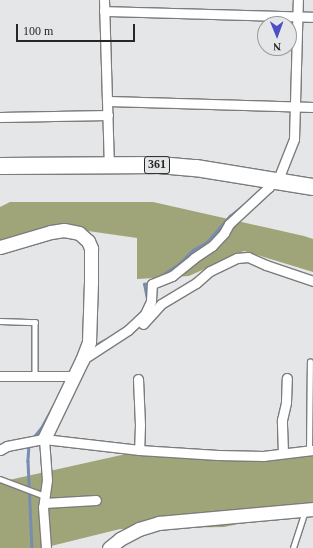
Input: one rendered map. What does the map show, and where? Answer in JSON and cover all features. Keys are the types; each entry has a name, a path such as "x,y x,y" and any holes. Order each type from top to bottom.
{"highway":[{"name":"361","path":"0,166 109,164 159,165 196,168 313,188"}],"street":[{"path":"104,0 109,164"},
{"path":"104,11 295,16 298,0"},
{"path":"297,16 313,17"},
{"path":"82,360 128,330 145,314 151,301 152,284 172,276 212,246 224,233 229,224 274,181 294,139 294,56"},
{"path":"108,101 313,107"},
{"path":"0,117 108,115"},
{"path":"0,247 51,232 64,230 79,233 88,241 92,256 89,342 82,360 44,439 47,480 44,500 46,548"},
{"path":"82,360 99,354 133,334 161,304 196,283 210,271 237,258 248,257 266,265 313,281"},
{"path":"0,376 74,376"},
{"path":"283,453 282,420 286,402 287,378"},
{"path":"138,379 140,425 139,450"},
{"path":"0,450 7,446 44,439 139,450 226,455 262,456 311,451"},
{"path":"44,500 96,500"},
{"path":"108,548 120,539 139,529 160,523 309,509"}],"lane":[{"path":"0,320 35,322 35,376"},
{"path":"310,362 311,451"},
{"path":"0,479 44,500"},
{"path":"293,548 309,509"}],"green space":[{"path":"10,202 153,202 304,236 313,239 313,272 244,251 189,276 137,279 137,238 67,228 0,252 0,207"},
{"path":"313,452 313,508 224,527 120,529 43,548 0,548 0,482 126,454"}],"waterway":[{"path":"159,277 179,264 193,250 207,242 230,216 246,203"},
{"path":"147,299 144,284 150,283"},
{"path":"97,344 105,340"},
{"path":"32,439 41,428 53,406"},
{"path":"29,445 28,461 32,548"}]}
